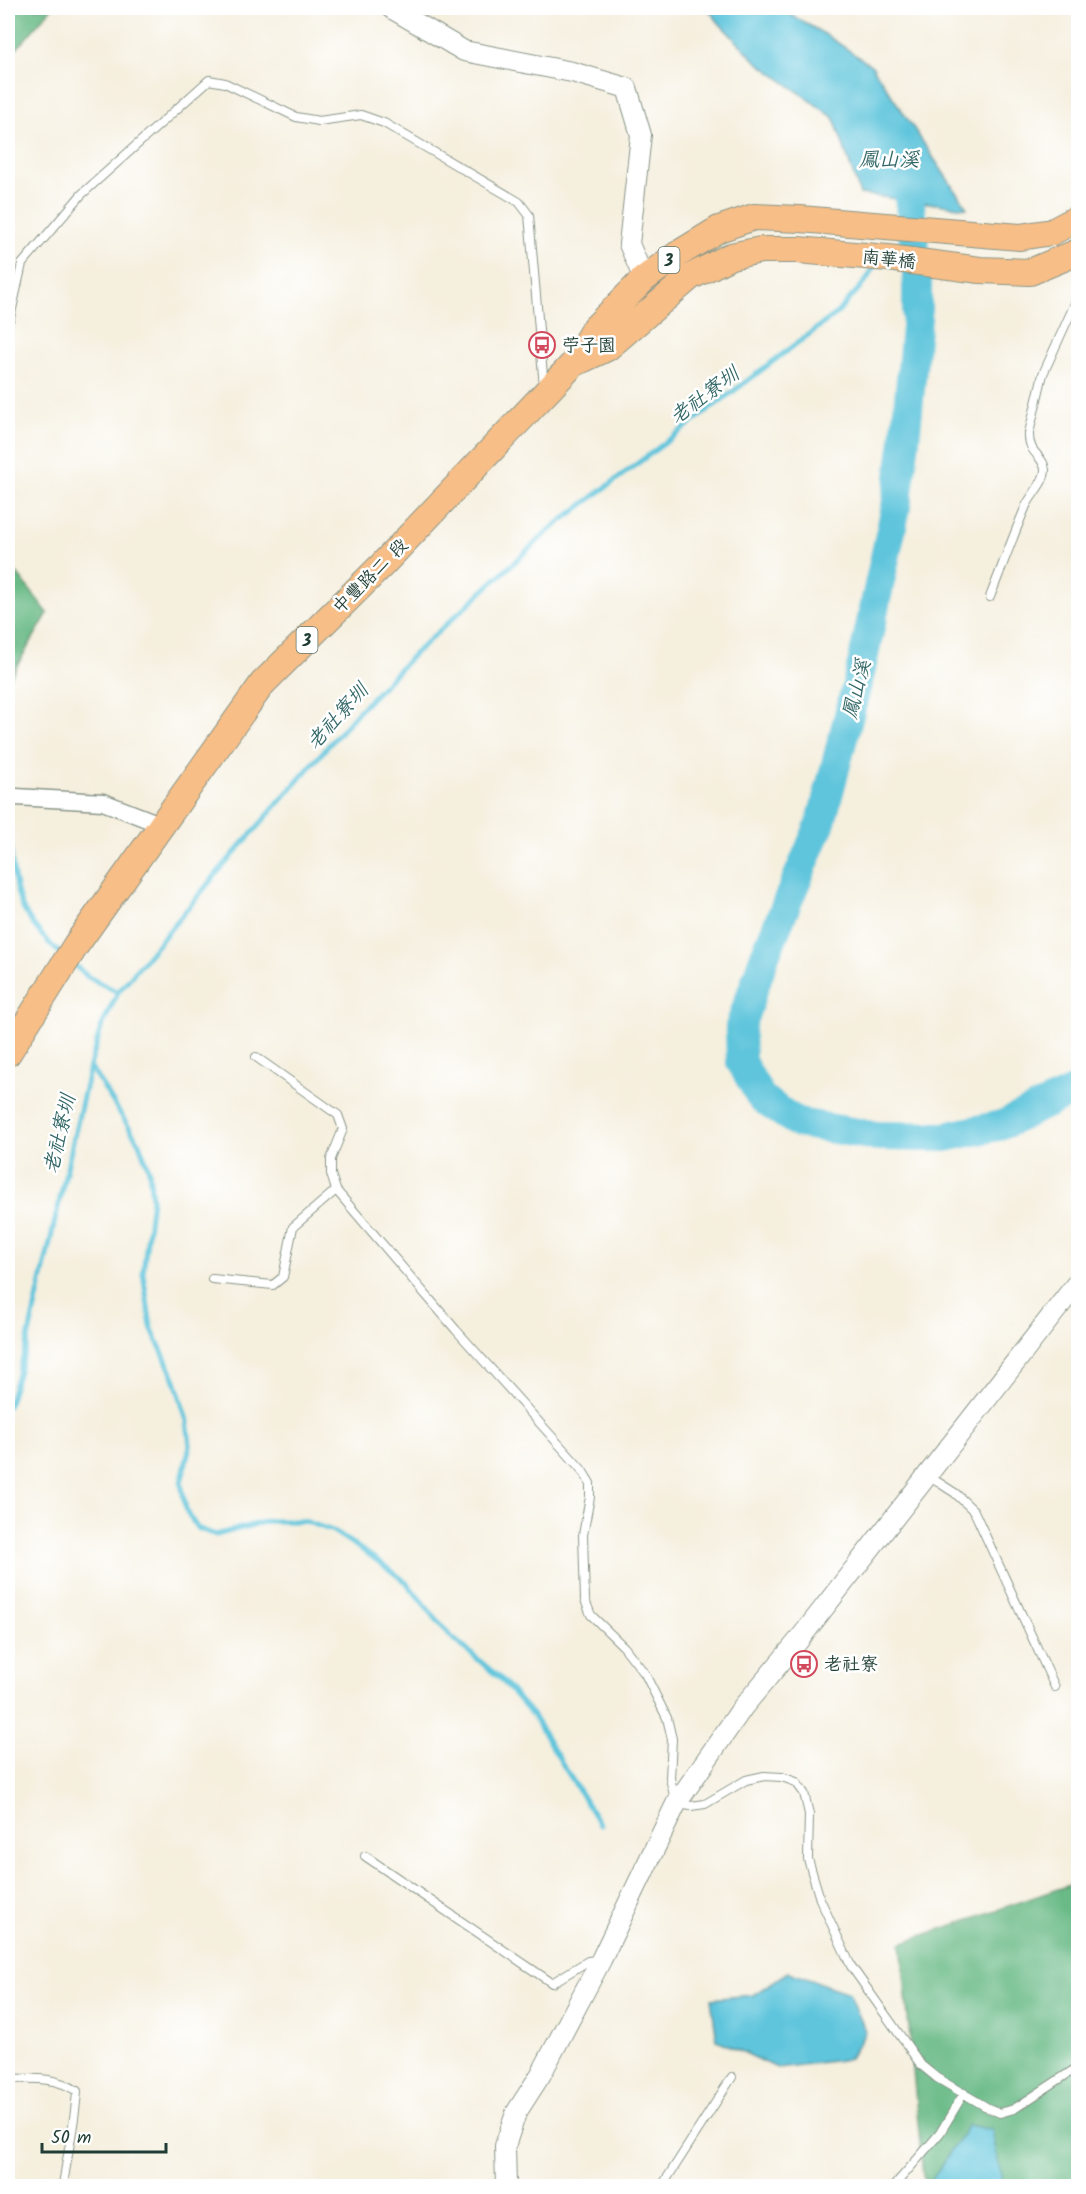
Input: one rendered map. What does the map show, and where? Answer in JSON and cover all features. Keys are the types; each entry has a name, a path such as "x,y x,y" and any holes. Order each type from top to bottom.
{"main road":[{"name":"中豐路二 段","path":"8,1053 76,945 263,683 382,565 545,394 573,364 593,330 644,279 678,254 719,229 754,217 800,219"},
{"name":"南華橋","path":"800,219 1020,237 1052,232 1078,221"},
{"name":"中豐路二 段","path":"573,364 607,348 690,277 732,256 761,250 798,250"},
{"name":"南華橋","path":"798,250 888,258 980,270 1030,272 1078,252"}],"street":[{"path":"391,8 464,51 572,72 627,88 641,135 629,244 644,279"},
{"path":"12,798 103,802 162,825"},
{"path":"506,2187 505,2146 516,2113 541,2074 602,1960 676,1804 743,1707 798,1641 1078,1282"}],"lane":[{"path":"8,322 22,264 82,194 209,80 225,83 296,117 319,121 361,116 384,123 519,202 529,215 545,394"},
{"path":"990,597 1026,506 1043,478 1045,470 1043,463 1031,450 1029,433 1046,365 1078,297"},
{"path":"256,1057 338,1116 343,1129 331,1159 331,1174 336,1190 456,1330 582,1470 590,1483 590,1497 583,1535 585,1600 591,1615 624,1647 645,1674 667,1718 672,1739 670,1778 676,1804 691,1806 705,1804 746,1780 764,1776 782,1777 796,1782 804,1793 809,1814 808,1859 820,1899 851,1966 921,2065 938,2079 1000,2113 1014,2109 1078,2067"},
{"path":"212,1279 273,1285 283,1277 293,1227 336,1190"},
{"path":"927,1475 955,1493 974,1511 1055,1687"},
{"path":"365,1856 552,1983 588,1961 602,1960"},
{"path":"662,2187 732,2077"},
{"path":"8,2079 53,2079 77,2091 63,2187"},
{"path":"894,2187 940,2133 964,2092"}],"green space":[{"path":"8,8 52,8 8,59"},
{"path":"8,562 48,613 8,681"},
{"path":"1078,1882 1078,2186 924,2186 901,1943"}],"water":[{"name":"鳳山溪","path":"707,8 779,8 826,35 872,66 967,208 860,194 834,118 757,62"},
{"path":"788,1972 849,1993 866,2032 849,2059 777,2068 717,2040 711,1999 753,1995"},
{"path":"968,2125 992,2130 1003,2186 928,2186"}],"waterway":[{"name":"鳳山溪","path":"902,161 909,195 917,273 917,318 896,507 861,669 821,822 765,955 740,1027 741,1062 762,1099 798,1123 876,1136 945,1137 1002,1125 1078,1089"},
{"name":"老社寮圳","path":"898,220 909,196"},
{"name":"老社寮圳","path":"8,1406 26,1348 90,1066 101,1028 118,992 218,872 356,714 415,653 553,527 836,314 865,282 875,266"},
{"path":"8,823 13,869 21,903 37,929 62,955"},
{"path":"72,963 88,977 118,992"},
{"path":"90,1066 139,1143 149,1170 152,1199 143,1273 151,1327 175,1380 187,1421 190,1445 181,1483 186,1510 197,1528 216,1535 267,1521 304,1521 333,1531 371,1556 406,1582 449,1635 501,1679 533,1716 600,1825"}],"place":[{"name":"苧子園","path":"542,345"},
{"name":"老社寮","path":"804,1664"}]}
